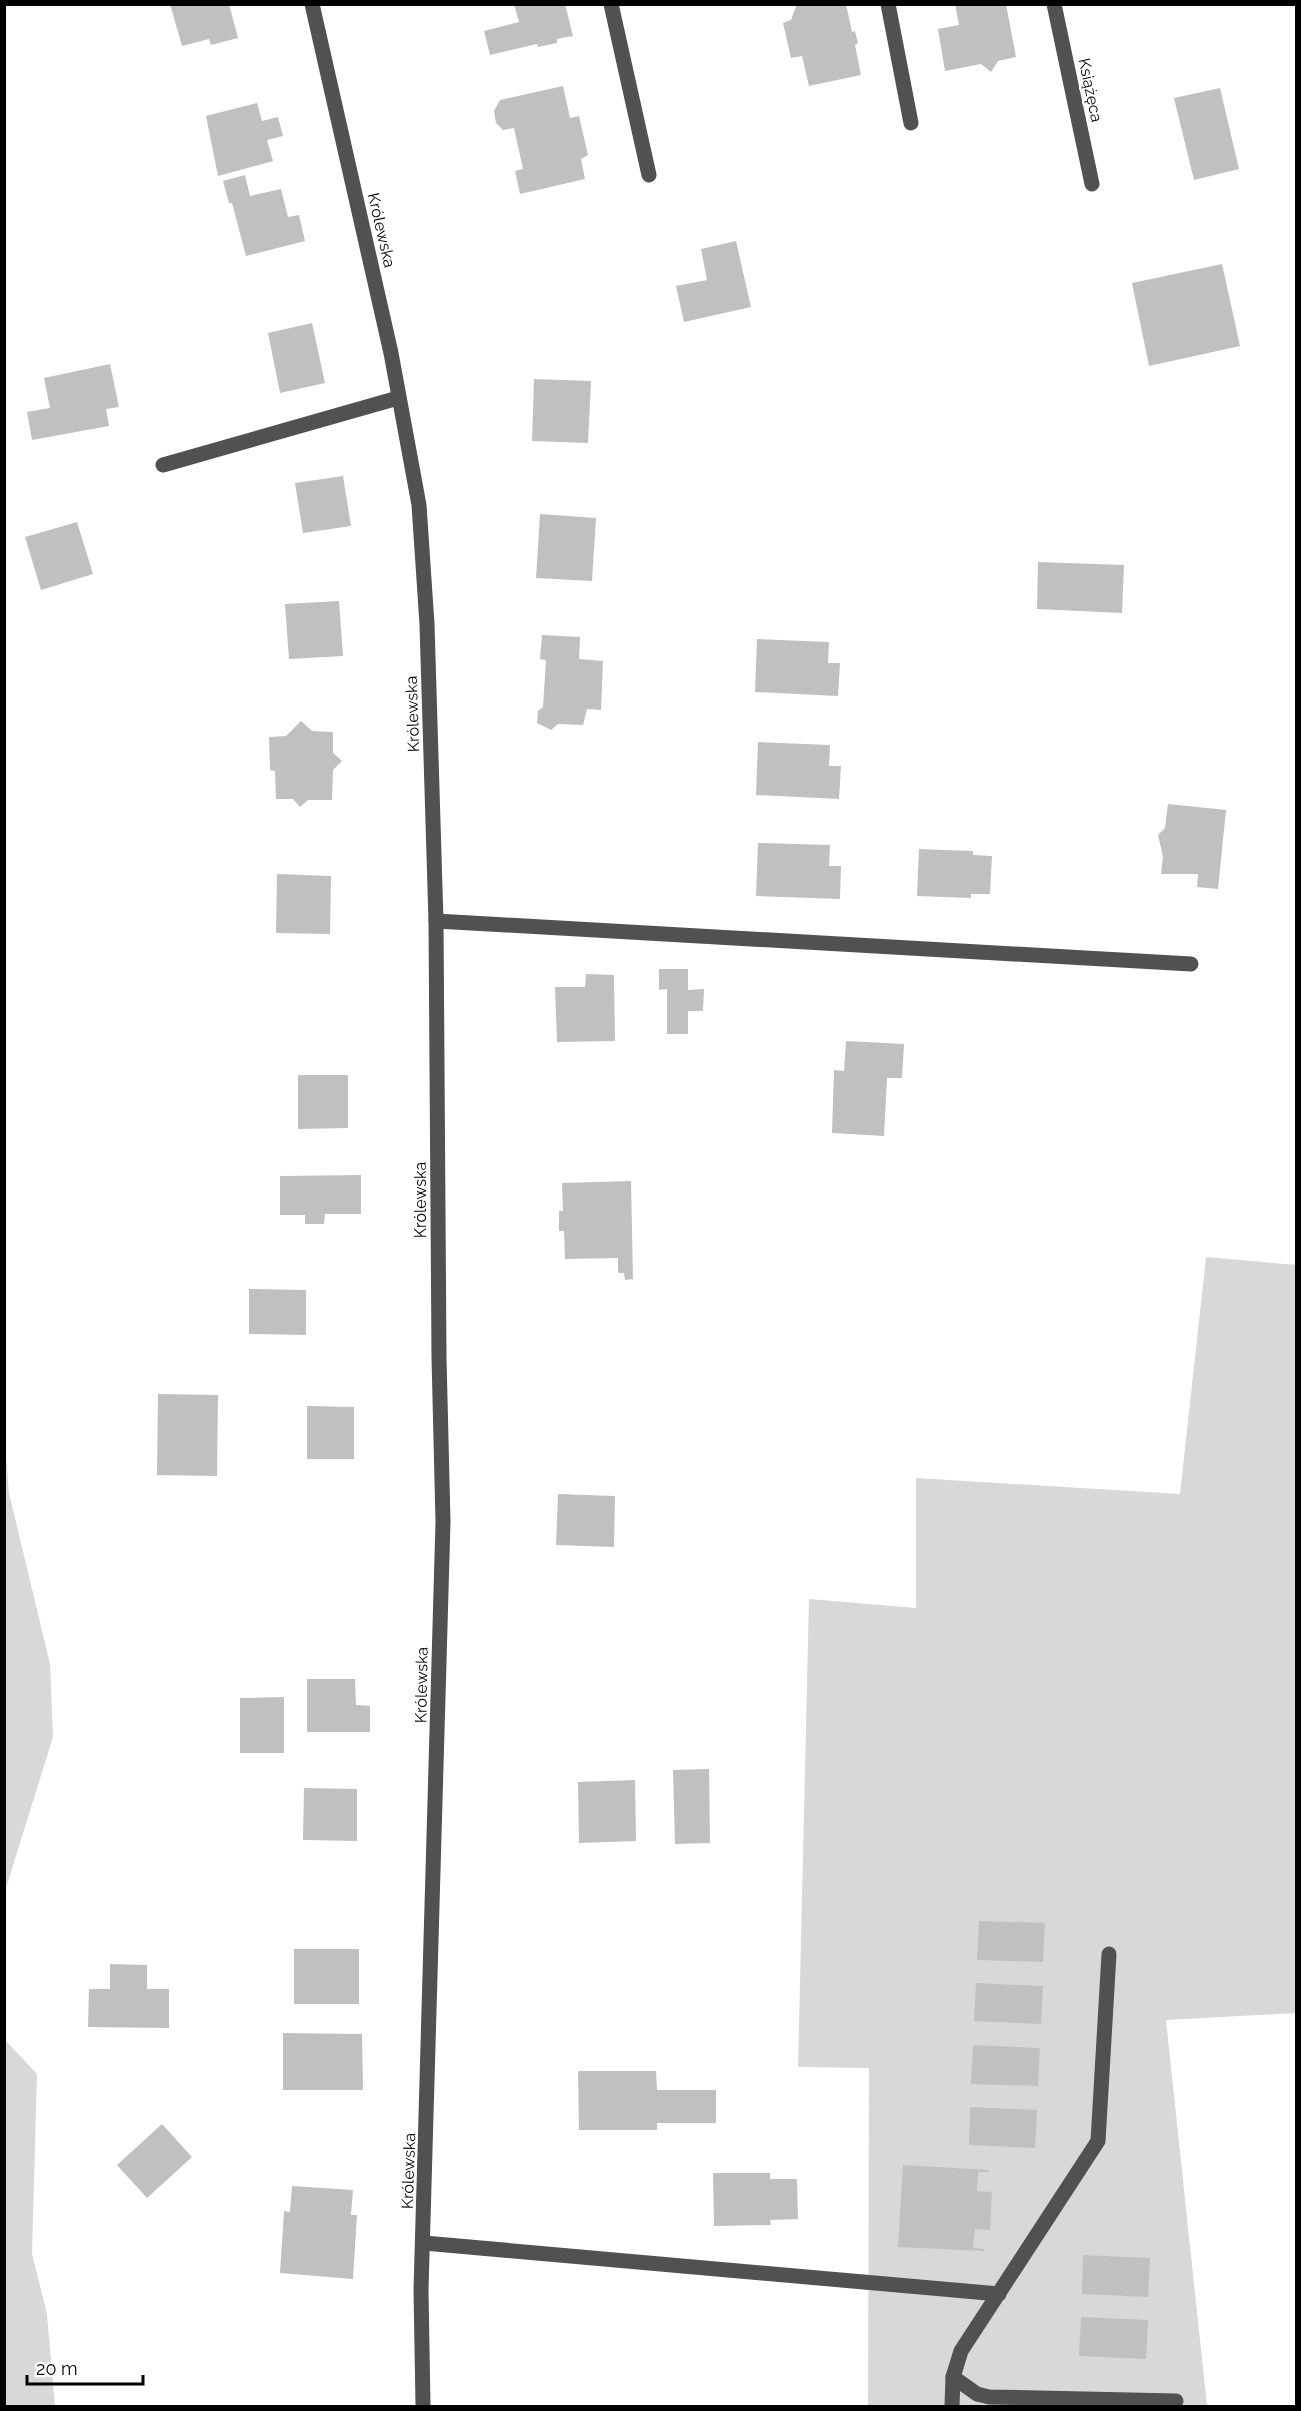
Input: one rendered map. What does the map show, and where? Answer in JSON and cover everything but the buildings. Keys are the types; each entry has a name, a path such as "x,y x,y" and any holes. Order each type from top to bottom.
{"street":[{"name":"Królewska","path":"312,4 391,353 419,505 427,612 436,921 439,1357 443,1522 421,2290 423,2406"},
{"path":"611,4 649,175"},
{"path":"888,4 911,123"},
{"name":"Książęca","path":"1054,4 1092,184"},
{"path":"163,465 398,399"},
{"path":"436,921 1191,964"},
{"path":"952,2406 953,2377 961,2351 1098,2141 1109,1954"},
{"path":"424,2243 999,2294"},
{"path":"953,2377 977,2394 988,2397 1176,2401"}],"shaded area":[{"path":"1206,1257 1296,1265 1296,2013 1166,2020 1207,2406 868,2406 869,2068 798,2067 809,1599 916,1608 916,1478 1180,1494"},
{"path":"5,1443 9,1493 50,1664 53,1737 5,1891"},
{"path":"5,2040 37,2074 32,2254 47,2314 55,2406 5,2406"}]}
